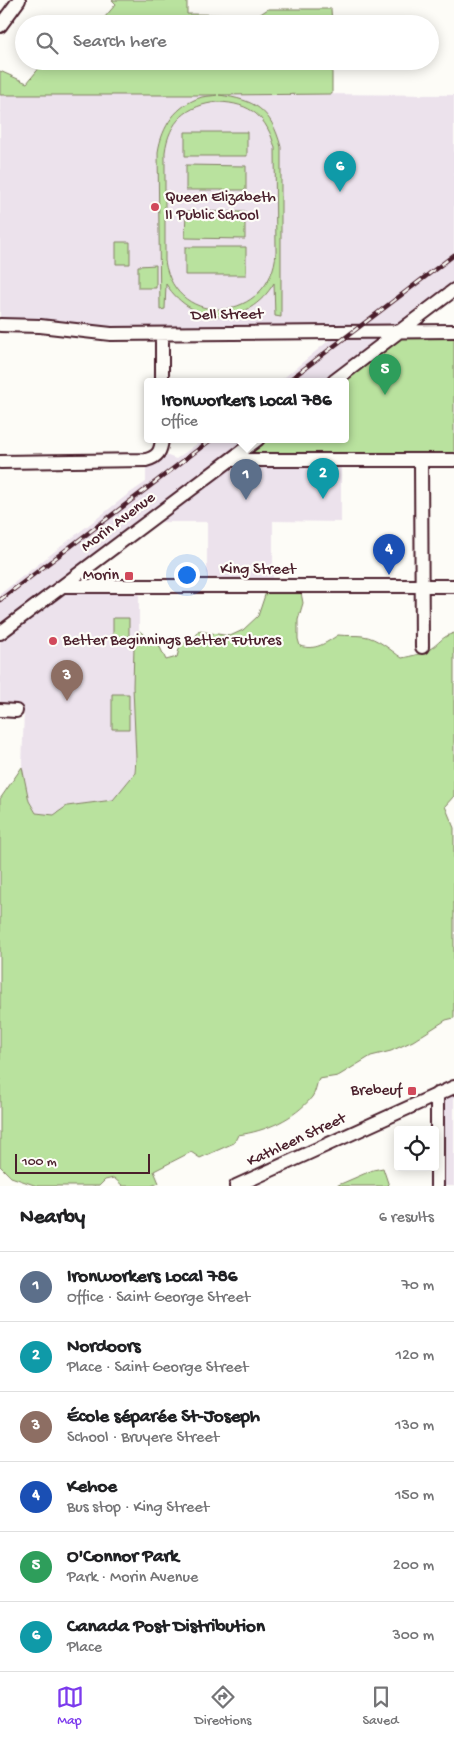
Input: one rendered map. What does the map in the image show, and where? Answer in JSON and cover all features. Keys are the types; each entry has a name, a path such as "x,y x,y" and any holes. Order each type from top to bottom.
{"street":[{"path":"0,26 20,0"},
{"path":"338,378 454,290"},
{"name":"Dell Street","path":"0,325 40,326 112,334 454,331"},
{"path":"162,334 162,378"},
{"path":"0,462 146,460 160,453 161,443"},
{"name":"Morin Avenue","path":"0,633 253,443"},
{"path":"230,460 454,460"},
{"path":"421,460 422,647"},
{"name":"King Street","path":"63,586 454,586"},
{"path":"0,710 16,711"},
{"name":"Kathleen Street","path":"236,1186 454,1087"},
{"path":"437,1094 437,1186"}],"shaded area":[{"name":"Queen Elizabeth II Public School","path":"0,95 454,95 454,291 339,378 284,378 339,332 0,326"},
{"path":"198,443 275,443 341,460 341,522 273,521 273,587 207,587 207,522 149,522 64,586 139,586 139,631 134,646 135,773 113,800 67,806 54,815 36,813 29,801 22,767 24,711 0,711 0,594 146,482 146,461 160,453 176,459"},
{"path":"454,1088 454,1186 436,1186 436,1171 439,1171 439,1126 436,1126 436,1095"}],"green space":[{"path":"112,0 187,0 187,14 259,15 107,15 116,4"},
{"path":"268,9 331,9 331,15 259,15"},
{"path":"38,70 332,70 332,94 219,95 242,100 260,109 272,124 281,147 281,317 275,316 274,283 263,297 250,308 236,314 221,316 206,314 191,308 178,298 166,284 165,309 160,310 158,152 160,142 167,125 185,105 202,97 217,95 0,95 0,71 27,83","holes":["218,102 240,105 256,114 262,120 272,137 275,148 276,252 271,275 259,293 242,304 223,309 204,307 186,299 173,284 165,261 165,152 167,141 175,123 181,116 207,104"]},
{"path":"185,132 247,132 247,156 185,156"},
{"path":"186,165 246,166 246,190 186,190"},
{"path":"186,211 245,212 245,239 185,238"},
{"path":"116,242 130,242 130,264 116,264"},
{"path":"185,247 246,247 246,275 185,275"},
{"path":"156,265 156,288 138,288 138,266"},
{"path":"402,331 454,331 454,460 231,460 254,443 349,443 349,378 339,378"},
{"path":"268,586 300,587 303,603 298,620 300,646 315,647 338,635 363,636 379,642 402,658 427,651 446,636 454,633 454,796 445,806 454,828 454,1018 446,1020 413,1041 391,1051 371,1056 338,1076 319,1079 312,1097 288,1118 269,1127 238,1135 234,1143 200,1158 191,1152 154,1171 159,1183 151,1186 123,1186 114,1178 105,1180 99,1186 37,1186 11,1177 0,1166 0,799 22,767 29,801 36,813 54,815 67,806 113,800 135,773 134,646 139,631 159,645 166,660 177,657 180,645 194,639 199,631 230,636 243,630 258,616"},
{"path":"113,618 129,618 129,640 113,640"},
{"path":"112,694 129,694 129,729 112,729"},
{"path":"383,1168 389,1186 336,1186 373,1170"}],"railway":[{"path":"292,378 454,255"},
{"path":"0,600 207,443"}],"place":[{"name":"Canada Post Distribution","path":"340,192"},
{"name":"Queen Elizabeth II Public School","path":"155,207"},
{"name":"O'Connor Park","path":"385,395"},
{"name":"Nordoors","path":"323,499"},
{"name":"Ironworkers Local 786","path":"246,500"},
{"name":"Kehoe","path":"389,575"},
{"name":"Morin","path":"129,576"},
{"name":"Better Beginnings Better Futures","path":"53,641"},
{"name":"École séparée St-Joseph","path":"67,701"},
{"name":"Brebeuf","path":"412,1091"}]}
